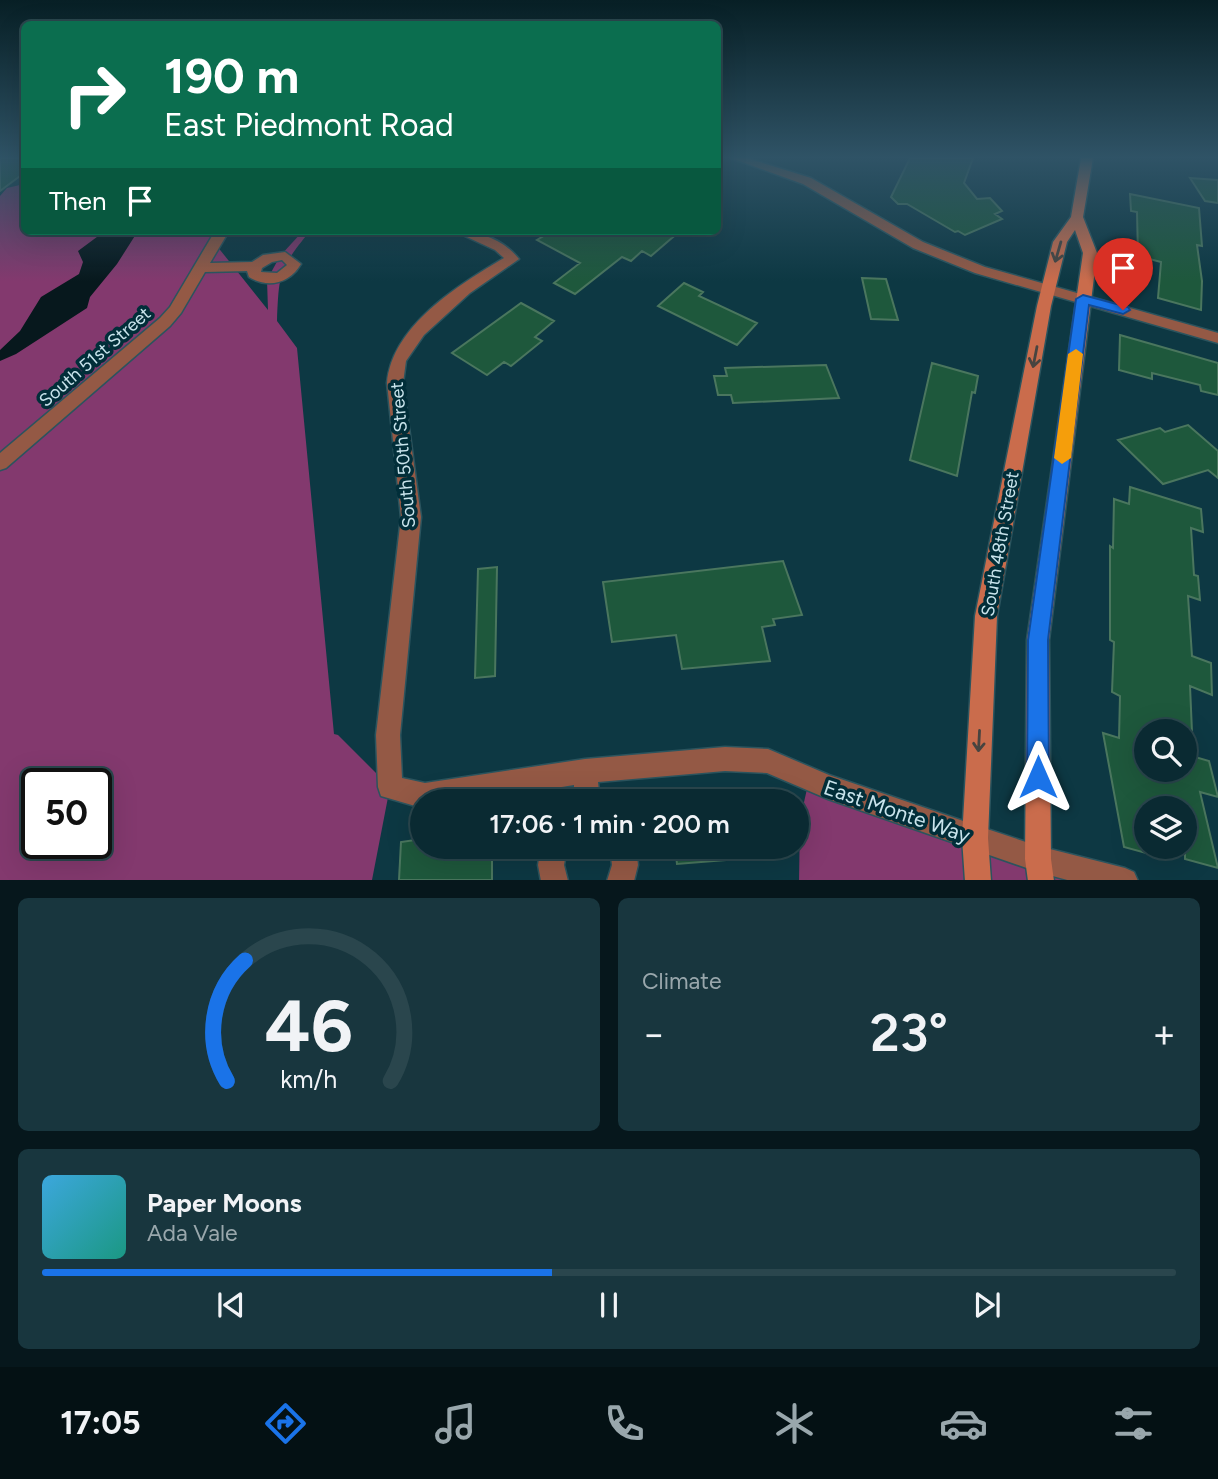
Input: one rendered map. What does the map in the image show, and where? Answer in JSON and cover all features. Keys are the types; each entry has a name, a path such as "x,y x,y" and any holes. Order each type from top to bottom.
{"main road":[{"name":"South 48th Street","path":"978,880 975,838 986,616 1048,290 1060,242 1077,217 1080,199"},
{"name":"South 48th Street","path":"1039,870 1038,640 1090,253 1077,217"}],"street":[{"path":"838,199 918,245 980,270 1218,338"},
{"name":"South 51st Street","path":"0,463 165,323 176,310 220,235"},
{"name":"South 50th Street","path":"390,787 388,735 411,517 395,383 397,363 426,324 492,270 512,259 500,247 471,235"},
{"path":"200,268 255,267"},
{"name":"East Monte Way","path":"390,787 425,796 584,771 725,759 768,761 828,787 975,838 1039,870 1125,880"},
{"path":"584,771 586,789"},
{"path":"552,859 555,880"},
{"path":"620,880 624,859"}],"shaded area":[{"path":"0,199 21,199 21,235 208,235 268,310 267,280 280,256 299,235 307,235 292,254 283,272 277,321 297,348 334,734 390,787 372,880 0,880"},
{"path":"100,235 135,235 117,264 90,297 87,308 16,354 0,361 0,350 20,331 41,297 79,274 83,262 78,251"},
{"path":"809,780 1103,880 799,880 799,859 809,859"}],"building":[{"path":"893,199 991,199 1002,211 995,214 1002,219 965,235 907,204 898,204"},
{"path":"1130,199 1155,199 1199,208 1202,246 1197,245 1202,281 1201,310 1158,298 1161,262 1138,256 1137,212 1131,211"},
{"path":"1204,199 1218,199 1218,203"},
{"path":"545,235 673,237 651,256 642,251 631,261 622,257 575,294 554,283 580,263 537,240"},
{"path":"862,278 886,279 898,320 871,319"},
{"path":"684,283 703,292 699,296 757,323 737,345 658,306"},
{"path":"521,303 554,321 535,337 542,341 511,366 504,362 487,375 452,353"},
{"path":"1120,335 1218,363 1218,395 1201,391 1200,385 1152,373 1152,379 1119,370"},
{"path":"932,363 978,376 975,393 972,392 957,476 910,460"},
{"path":"826,365 839,398 733,403 731,395 718,395 714,376 727,376 725,368"},
{"path":"1188,425 1218,451 1218,478 1208,470 1163,484 1118,440 1160,428 1165,432"},
{"path":"1130,487 1201,509 1203,532 1191,528 1194,575 1198,576 1200,600 1188,596 1192,656 1211,663 1212,695 1190,686 1191,719 1134,719 1134,782 1197,782 1197,758 1209,761 1218,797 1200,792 1218,868 1185,859 1197,859 1197,796 1134,796 1134,850 1124,847 1103,733 1119,738 1120,696 1112,692 1114,642 1110,640 1110,546 1113,548 1114,499 1129,504"},
{"path":"783,561 802,615 773,619 775,625 762,627 770,661 682,669 676,635 612,642 603,582"},
{"path":"497,567 495,676 475,678 478,569"},
{"path":"410,841 410,859 492,859 492,880 399,880 401,842"},
{"path":"676,859 738,859 677,864"}],"slow traffic":[{"path":"1062,458 1076,354"}],"route":[{"path":"1038,777 1038,640 1083,299 1123,310"}]}
